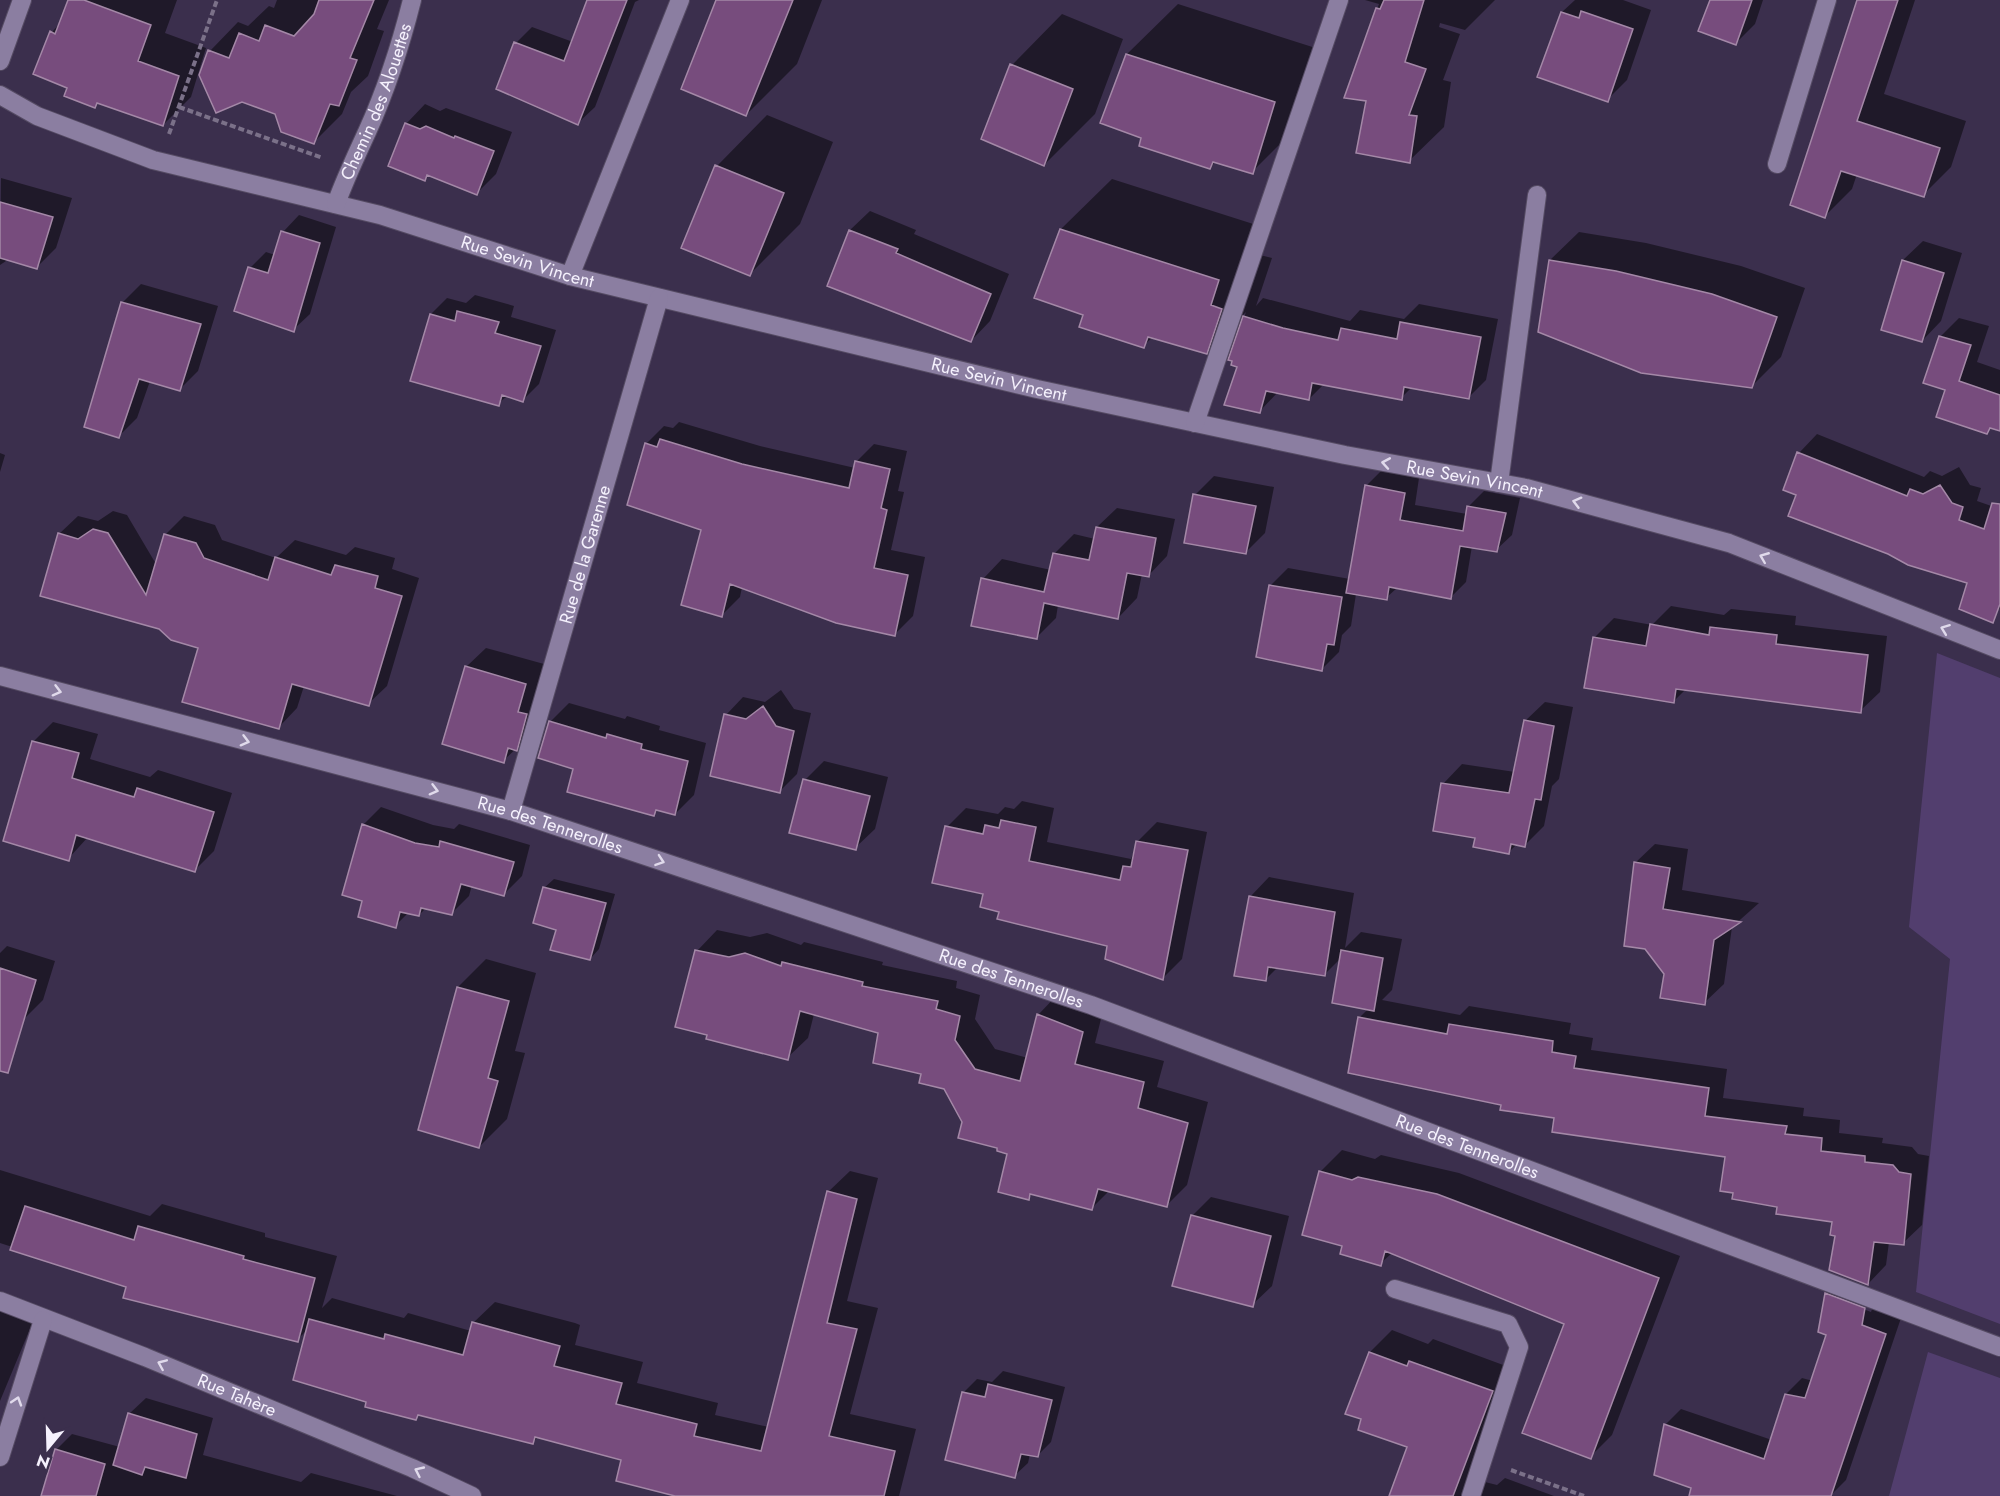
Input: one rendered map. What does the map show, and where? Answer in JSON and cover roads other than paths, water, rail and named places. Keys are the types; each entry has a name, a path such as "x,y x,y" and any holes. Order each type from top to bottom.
{"street":[{"path":"0,62 22,0"},
{"name":"Chemin des Alouettes","path":"336,204 349,167 367,131 406,25 412,0"},
{"path":"570,276 680,0"},
{"path":"1196,423 1339,0"},
{"path":"1777,164 1827,0"},
{"name":"Rue Sevin Vincent","path":"0,95 37,116 153,160 392,218 570,276 1037,389 1345,455 1499,483 1729,543 2000,650"},
{"path":"1499,483 1537,195"},
{"name":"Rue de la Garenne","path":"511,811 659,298"},
{"name":"Rue des Tennerolles","path":"0,676 511,811 1091,1005 2000,1347"},
{"path":"1395,1289 1508,1324 1520,1347 1471,1496"},
{"name":"Rue Tahère","path":"0,1301 43,1320 156,1362 412,1468 472,1496"},
{"path":"0,1457 43,1320"}]}
